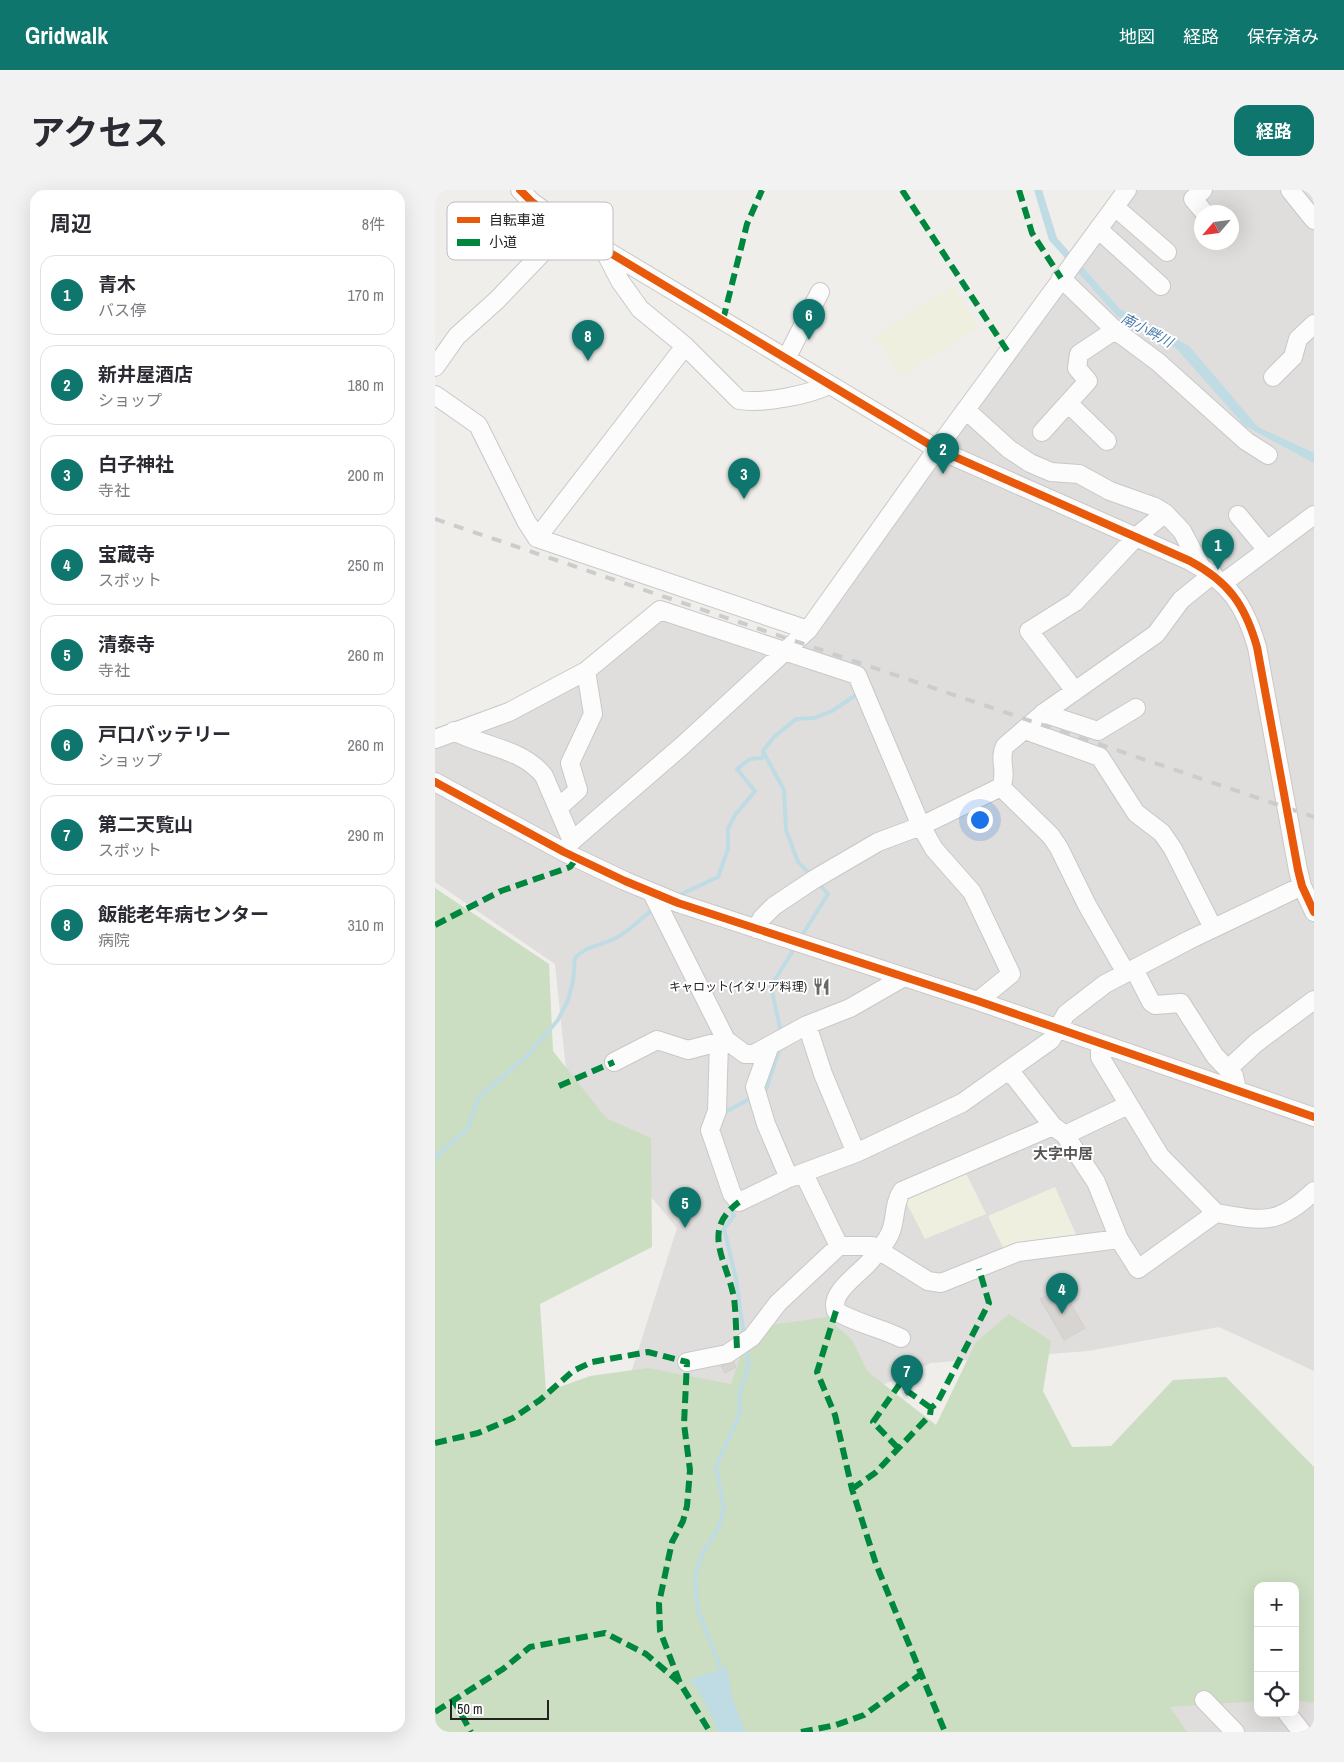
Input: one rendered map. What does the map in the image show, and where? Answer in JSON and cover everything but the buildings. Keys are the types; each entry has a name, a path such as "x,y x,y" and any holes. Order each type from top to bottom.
{"street":[{"path":"520,190 533,202"},
{"path":"568,846 787,651 808,630 1063,275 1127,190"},
{"path":"1198,205 1193,199 1203,190"},
{"path":"1290,190 1314,220"},
{"path":"1115,207 1167,252"},
{"path":"1098,229 1161,286"},
{"path":"613,254 937,449 1212,574"},
{"path":"435,367 457,336 497,300 535,260"},
{"path":"610,260 620,281 640,309 685,346 739,400 751,402 818,390 829,385"},
{"path":"1063,275 1115,330 1158,362 1246,441 1268,455"},
{"path":"786,359 820,292"},
{"path":"1273,377 1293,357 1298,339 1314,324"},
{"path":"1041,432 1088,381 1077,368 1079,354 1115,330"},
{"path":"537,538 685,346"},
{"path":"435,395 478,425 526,521 537,538 808,630"},
{"path":"1068,403 1107,440"},
{"path":"966,410 1009,449 1030,463 1051,472 1079,474 1110,491 1155,507 1165,513 1182,530 1212,574 1244,612 1257,647 1302,886 1314,912"},
{"path":"1075,691 1029,631 1075,602 1135,538 1165,513"},
{"path":"1238,515 1267,550"},
{"path":"756,929 762,918 774,906 813,880 878,842 921,826 1001,787 1005,780 1002,752 1005,746 1043,713 1156,634 1181,600 1212,574 1267,550 1314,515"},
{"path":"435,739 509,712 586,671 661,610 857,675 921,826 934,849 972,892 1011,974 977,1001"},
{"path":"558,808 578,790 570,764 593,714 586,671"},
{"path":"1043,713 1098,730 1136,708"},
{"path":"1025,730 1100,757 1136,813 1162,833 1173,849 1213,928"},
{"path":"453,731 469,739 518,755 537,768 544,776 558,808 568,846"},
{"path":"435,782 568,846 652,893 1314,1116"},
{"path":"1001,787 1051,836 1059,848 1087,905 1151,1002 1155,1005 1181,1004 1215,1056 1234,1076 1237,1090"},
{"path":"652,893 722,1041 717,1111 710,1130 732,1194 739,1202 797,1176 856,1153 962,1103 1010,1071 1051,1040 1066,1014 1105,984 1213,928 1302,886"},
{"path":"614,1062 657,1040 687,1050 722,1041 745,1054 754,1054 807,1025 850,1008 904,977"},
{"path":"1228,1069 1256,1043 1314,1000"},
{"path":"807,1025 823,1074 856,1153"},
{"path":"1100,1044 1100,1057 1160,1156 1216,1213 1264,1219 1281,1216 1301,1204 1314,1191"},
{"path":"770,1045 755,1087 766,1124 839,1246"},
{"path":"1010,1071 1059,1130 1095,1182 1119,1239 1138,1269 1216,1213"},
{"path":"901,1338 882,1329 853,1322 836,1311 834,1306 835,1297 879,1250 892,1229 895,1206 901,1191 1128,1105"},
{"path":"687,1362 727,1354 752,1337 778,1303 839,1246 865,1245 879,1250 928,1281 941,1283 1018,1252 1119,1239"},
{"path":"1204,1700 1235,1732"},
{"path":"1290,1717 1303,1732"}],"shaded area":[{"path":"1127,190 1314,190 1314,1371 1219,1327 1088,1351 931,1363 770,1437 629,1379 677,1228 569,1099 555,964 435,882 435,739 586,671 660,610 788,651"},
{"path":"1254,1667 1254,1717 1299,1717 1299,1674 1314,1686 1314,1732 1152,1732 1132,1701"}],"green space":[{"path":"953,286 979,327 900,376 875,336"},
{"path":"435,888 549,964 553,1051 606,1118 651,1138 652,1247 540,1304 546,1392 590,1376 648,1368 731,1384 750,1328 827,1317 853,1341 867,1371 936,1425 976,1342 1009,1314 1051,1341 1043,1391 1072,1447 1111,1446 1173,1380 1226,1377 1314,1467 1314,1703 1299,1701 1299,1582 1254,1582 1254,1701 1170,1707 1187,1732 435,1732"},
{"path":"963,1167 986,1214 925,1239 903,1196"},
{"path":"1055,1187 1078,1239 1005,1252 988,1216"}],"water":[{"name":"南小畔川","path":"1034,190 1042,190 1057,238 1120,309 1189,346 1258,427 1314,453 1314,463 1245,426 1176,348 1117,316 1049,240"},
{"path":"727,1667 732,1696 745,1732 719,1732 696,1686 689,1680"}],"waterway":[{"path":"812,876 798,862 786,830 784,790 763,751 774,737 796,719 814,718 832,711 856,695"},
{"path":"677,896 718,877 728,849 728,829 735,815 755,791 737,769 750,759 762,758 764,754"},
{"path":"801,937 828,894 818,883"},
{"path":"435,1158 468,1128 478,1098 527,1056 558,1020 568,1000 573,981 575,958 588,949 619,936 656,908"},
{"path":"781,1033 771,986 796,946"},
{"path":"762,1093 766,1090 780,1047"},
{"path":"722,1114 753,1097"},
{"path":"729,1202 734,1216 724,1228 736,1279 744,1336"},
{"path":"722,1672 698,1611 695,1577 702,1554 719,1527 724,1508 716,1466 740,1414 739,1396 749,1364 746,1348"}],"railway":[{"path":"435,519 1314,817"}],"marked path":[{"path":"723,320 747,224 762,190"},
{"path":"902,190 1008,352"},
{"path":"1019,190 1032,233 1061,278"},
{"path":"435,925 501,891 570,867 577,858"},
{"path":"559,1086 614,1062"},
{"path":"737,1348 734,1298 722,1259 718,1235 727,1213 739,1202"},
{"path":"852,1489 875,1473 930,1415 931,1408 937,1403 989,1303 979,1269"},
{"path":"836,1311 817,1372 835,1415 852,1489 876,1564 945,1732"},
{"path":"435,1443 478,1433 513,1418 540,1400 573,1371 592,1362 648,1352 687,1362 684,1424 690,1470 687,1506 683,1521 672,1542 659,1603 660,1631 680,1683"},
{"path":"898,1448 873,1422 899,1385 931,1408"},
{"path":"435,1712 503,1669 530,1647 605,1633 646,1654 680,1683 710,1732"},
{"path":"801,1732 836,1725 864,1715 921,1674"},
{"path":"453,1699 471,1732"}],"cycle path":[{"path":"520,190 532,202"},
{"path":"613,255 937,449 1190,561 1204,569 1225,586 1241,607 1257,647 1298,870 1302,886 1314,912"},
{"path":"435,782 564,852 625,881 678,903 978,1001 1314,1117"}],"place":[{"name":"戸口バッテリー","path":"809,340"},
{"name":"飯能老年病センター","path":"588,361"},
{"name":"新井屋酒店","path":"943,474"},
{"name":"白子神社","path":"744,499"},
{"name":"青木","path":"1218,570"},
{"name":"キャロット(イタリア料理)","path":"821,987"},
{"name":"清泰寺","path":"685,1228"},
{"name":"宝蔵寺","path":"1062,1314"},
{"name":"第二天覧山","path":"907,1396"}],"district":[{"name":"大字中居","path":"1063,1153"}]}
